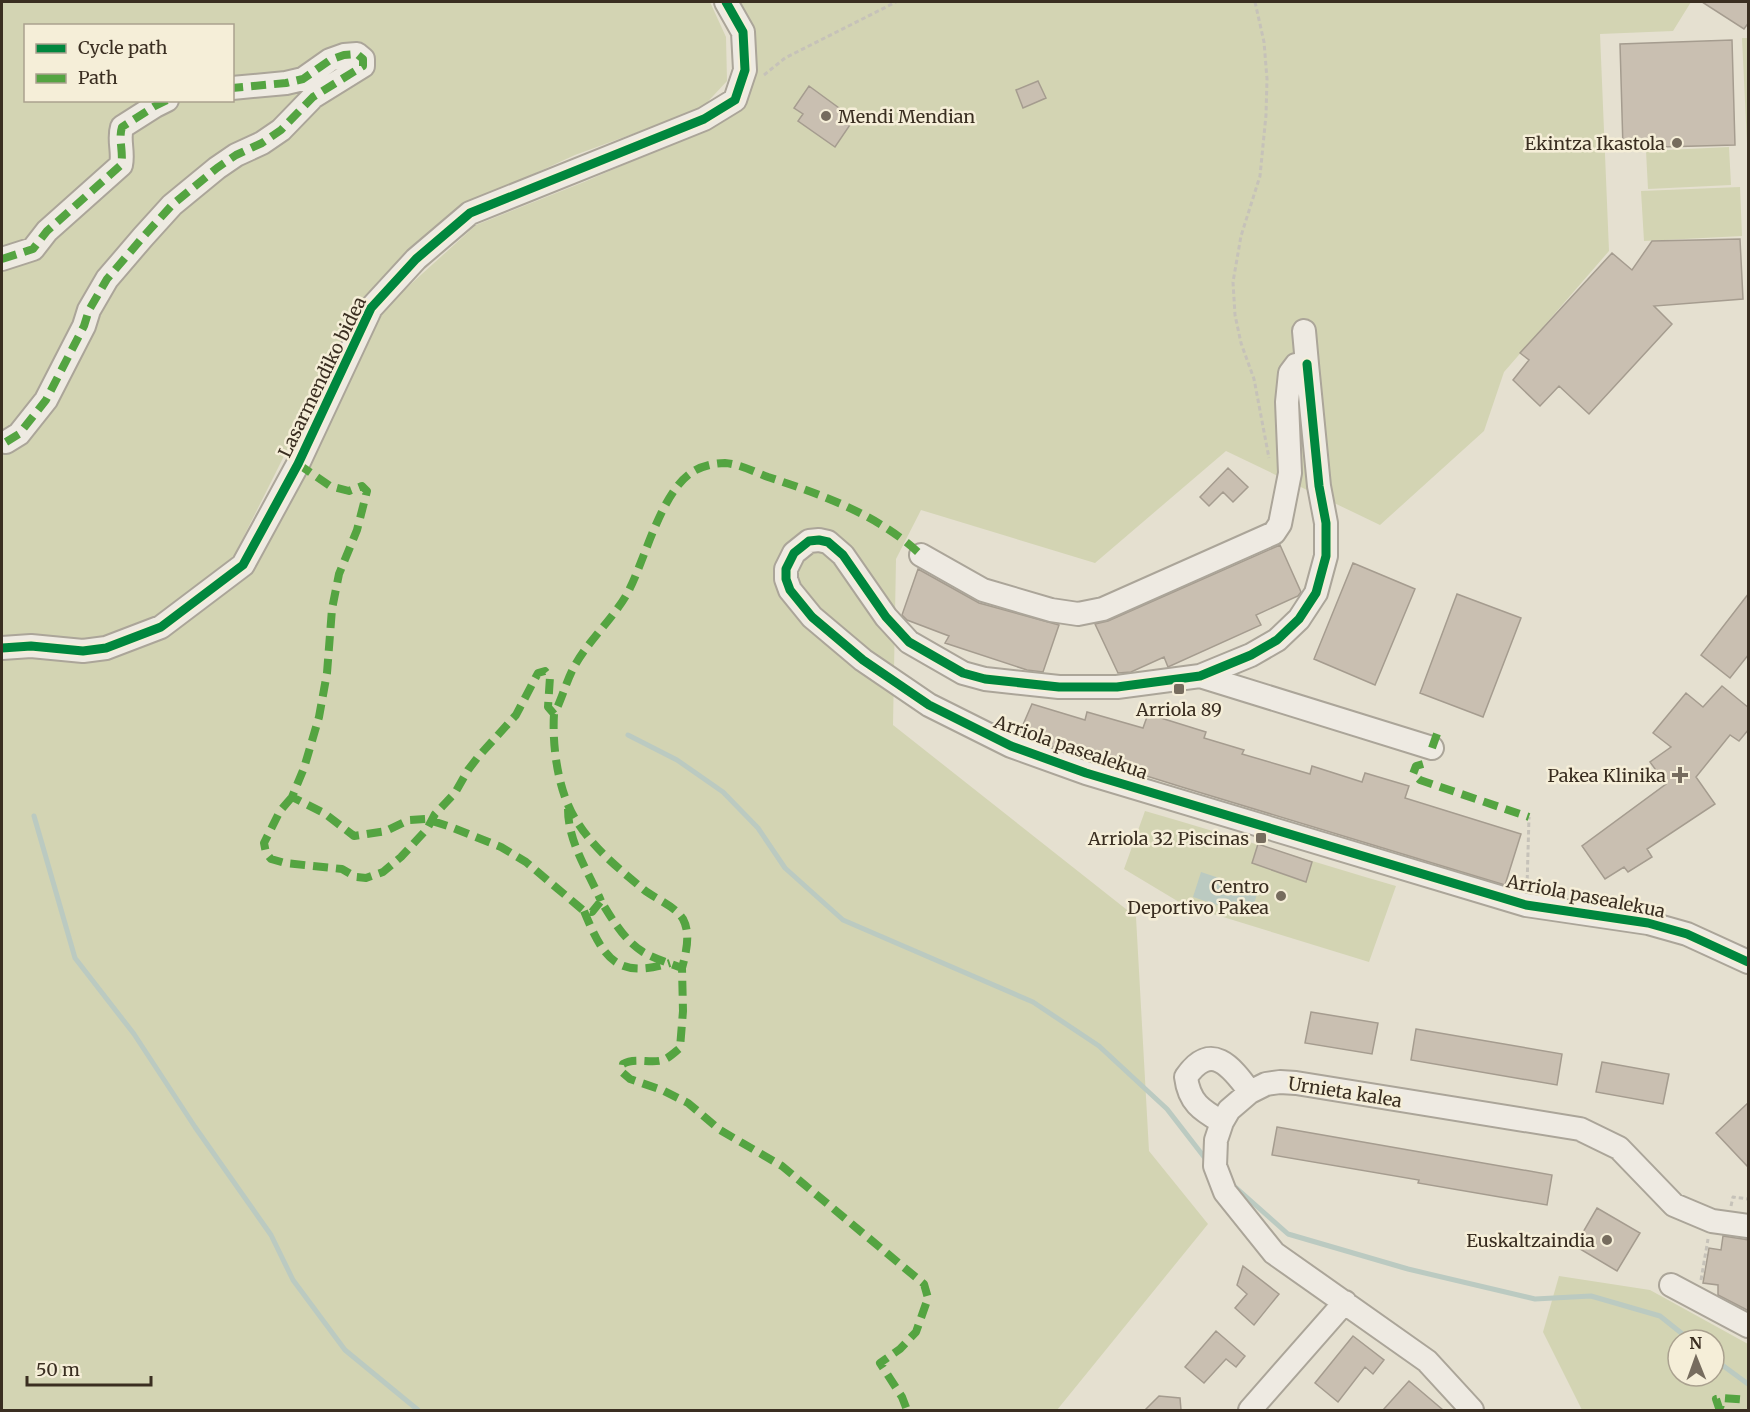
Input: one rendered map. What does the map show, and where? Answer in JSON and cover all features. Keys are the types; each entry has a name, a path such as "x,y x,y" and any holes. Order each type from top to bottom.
{"street":[{"path":"726,2 742,32 746,70 739,89"},
{"path":"6,442 19,434 46,400 84,326 88,310 107,279 172,205 217,168 281,130 313,97 363,66 363,59 357,54 344,55 330,60 303,79 286,83 234,88"},
{"name":"Lasarmendiko bidea","path":"2,648 31,646 83,651 106,648 161,627 243,565 298,464 371,308 416,259 470,213 704,119 735,100 739,89"},
{"path":"2,259 33,249 47,231 121,165 123,157 120,134 122,127 163,102"},
{"name":"Arriola pasealekua","path":"1304,331 1319,486 1326,523 1326,556 1316,593 1299,620 1277,640 1251,655 1200,676 1117,687 1030,685 984,679 963,674 909,642 886,617 849,562 836,547 828,542 809,541 794,553 786,569 786,579 790,590 812,617 863,660 928,705 1011,746 1097,776 1526,904 1648,923 1688,934 1749,962"},
{"path":"921,555 983,590 1051,610 1078,614 1103,609 1274,533 1280,524 1290,473 1287,402 1290,373 1296,365 1307,364"},
{"name":"Arriola pasealekua","path":"1200,676 1432,748"},
{"path":"1222,1122 1197,1105 1188,1092 1186,1077 1194,1065 1204,1060 1216,1059 1229,1066 1250,1092"},
{"name":"Urnieta kalea","path":"1472,1410 1427,1361 1274,1253 1225,1192 1215,1166 1216,1140 1229,1110 1250,1092 1266,1084 1296,1083 1580,1129 1619,1149 1674,1204 1712,1221 1749,1226"},
{"path":"1671,1286 1749,1326"},
{"path":"1250,1410 1345,1302"}],"path":[{"path":"739,89 757,80 785,58 896,2"},
{"path":"1255,2 1264,42 1267,79 1266,115 1260,176 1241,236 1233,282 1235,315 1241,343 1254,379 1270,465"},
{"path":"1526,904 1529,817"},
{"path":"1698,1300 1709,1231"}],"green space":[{"path":"2,2 710,2 726,37 727,81 701,109 575,155 455,210 363,298 234,556 150,623 102,640 2,638"},
{"path":"734,2 1691,2 1673,31 1600,34 1609,251 1504,372 1484,431 1380,525 1226,451 1095,563 921,510 896,559 893,725 1136,917 1149,1151 1208,1224 1057,1410 2,1410 2,657 95,662 164,636 254,567 380,312 476,225 584,182 709,128 742,105"},
{"path":"1748,34 1748,164 1742,38 1747,38"},
{"path":"1729,147 1731,185 1648,189 1646,151"},
{"path":"1740,187 1742,236 1644,241 1641,191"},
{"name":"Centro Deportivo Pakea","path":"1145,811 1396,886 1369,962 1184,905 1124,869"},
{"path":"1559,1276 1650,1290 1719,1328 1666,1328 1666,1388 1726,1388 1726,1332 1748,1344 1748,1410 1582,1410 1543,1332"}],"shaded area":[{"path":"1201,872 1258,891 1250,916 1193,897"}],"building":[{"path":"1702,2 1749,2 1749,22 1744,29"},
{"path":"1732,40 1735,145 1623,148 1620,44"},
{"path":"1038,81 1046,98 1023,108 1016,90"},
{"name":"Mendi Mendian","path":"809,86 854,119 835,147 798,121 803,114 794,108"},
{"path":"1740,239 1743,299 1654,306 1672,324 1589,414 1559,386 1540,406 1513,380 1529,360 1520,353 1612,253 1632,270 1652,241"},
{"path":"1228,468 1248,487 1233,502 1223,492 1209,506 1200,497"},
{"path":"1280,545 1301,592 1298,596 1256,615 1261,625 1168,667 1164,657 1131,672 1118,673 1095,624 1108,621"},
{"path":"1353,563 1415,589 1375,685 1314,659"},
{"path":"918,569 979,603 1059,625 1043,672 1027,670 945,643 949,636 907,620 902,615"},
{"path":"1749,593 1749,654 1730,678 1701,655"},
{"path":"1457,594 1521,618 1483,717 1420,693"},
{"path":"1722,686 1749,708 1749,729 1739,741 1730,735 1696,777 1715,804 1647,849 1652,857 1628,872 1624,867 1605,879 1582,846 1666,784 1650,762 1671,747 1653,733 1686,693 1703,707"},
{"path":"1032,704 1085,720 1087,712 1143,728 1148,714 1206,732 1204,738 1244,750 1242,754 1310,774 1312,766 1362,782 1365,773 1409,786 1405,798 1521,834 1505,885 1090,760 1019,734"},
{"path":"1258,844 1312,862 1306,882 1252,863"},
{"path":"1311,1012 1378,1023 1372,1054 1305,1043"},
{"path":"1416,1029 1562,1054 1557,1085 1411,1060"},
{"path":"1602,1062 1669,1074 1663,1104 1596,1092"},
{"path":"1749,1102 1749,1168 1716,1133"},
{"path":"1277,1127 1552,1175 1547,1205 1272,1155"},
{"name":"Euskaltzaindia","path":"1597,1208 1640,1233 1617,1271 1575,1246"},
{"path":"1723,1236 1749,1240 1749,1311 1718,1295 1718,1285 1703,1283 1709,1248 1721,1250"},
{"path":"1243,1266 1279,1294 1254,1325 1235,1308 1247,1294 1237,1285"},
{"path":"1216,1331 1245,1356 1236,1367 1226,1359 1204,1383 1185,1367"},
{"path":"1353,1336 1384,1360 1373,1374 1365,1367 1338,1402 1315,1383"},
{"path":"1409,1381 1443,1410 1383,1410"},
{"path":"1159,1396 1180,1398 1181,1410 1145,1410"}],"waterway":[{"path":"628,735 677,760 723,792 758,828 785,868 843,920 1033,1002 1099,1046 1167,1109 1208,1162"},
{"path":"34,816 75,958 134,1034 195,1127 271,1235 293,1280 345,1350 418,1410"},
{"path":"1234,1186 1288,1234 1408,1269 1535,1299 1591,1296 1660,1316 1675,1328"},
{"path":"1726,1368 1748,1384"}],"marked path":[{"path":"6,442 19,434 46,400 84,326 89,310 107,279 172,205 217,168 281,130 313,97 363,66 363,59 357,54 344,55 330,60 303,79 286,83 234,88"},
{"path":"2,259 33,249 47,231 121,165 122,127 163,102"},
{"path":"292,797 280,811 264,843 266,853 271,859 285,863 342,869 356,877 366,878 383,872 401,857 427,829 435,814 455,793 478,757 516,715 538,673 545,671 550,677 548,707 554,714 580,657 627,594 655,527 672,494 682,480 701,468 721,463 736,465 830,499 887,528 921,555"},
{"path":"298,464 330,486 349,491 362,486 367,491 357,530 339,574 332,609 327,673 319,717 304,768 292,797 324,813 354,836 386,831 409,820 426,819 501,847 526,862 584,911 592,912 601,901 619,929 636,947 652,957 682,968 683,1011 680,1048 663,1060 623,1064 622,1072 630,1079 662,1090 688,1103 720,1130 782,1166 924,1284 928,1298 916,1332 900,1349 880,1363 902,1397 907,1410"},
{"path":"554,714 554,740 558,768 570,809 590,840 606,857 643,889 675,910 683,919 687,937 682,968"},
{"path":"1432,748 1438,731"},
{"path":"1423,764 1416,766 1413,774 1420,780 1529,817"},
{"path":"568,809 575,845 601,901"},
{"path":"584,911 598,941 614,961 636,969 670,963"},
{"path":"1723,1410 1719,1408 1716,1399 1748,1400"}],"cycle path":[{"path":"2,648 31,646 83,651 106,648 161,627 243,565 298,464 371,308 416,259 470,213 704,119 735,100 745,70 743,32 726,2"},
{"path":"1307,364 1319,486 1326,523 1326,556 1316,593 1299,619 1277,640 1251,655 1200,676 1117,687 1059,687 985,679 963,673 909,642 886,617 843,555 828,542 809,541 794,553 786,569 786,579 790,590 812,617 863,660 929,705 1011,746 1086,773 1526,905 1648,923 1687,934 1748,962"}],"place":[{"name":"Mendi Mendian","path":"826,116"},
{"name":"Ekintza Ikastola","path":"1677,143"},
{"name":"Arriola 89","path":"1179,689"},
{"name":"Pakea Klinika","path":"1680,775"},
{"name":"Arriola 32 Piscinas","path":"1261,838"},
{"name":"Centro Deportivo Pakea","path":"1281,896"},
{"name":"Euskaltzaindia","path":"1607,1240"}]}
